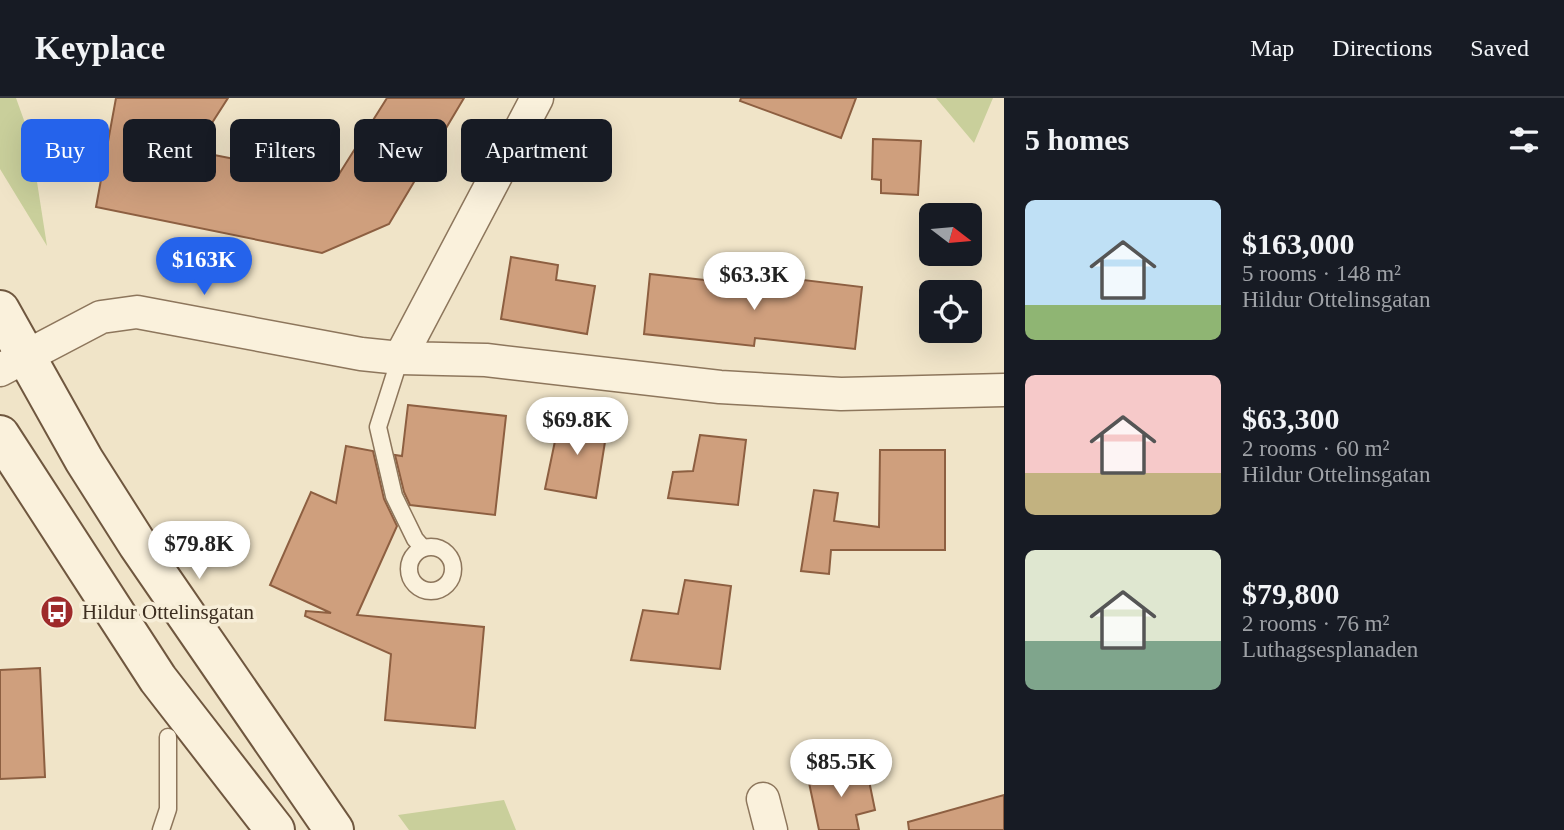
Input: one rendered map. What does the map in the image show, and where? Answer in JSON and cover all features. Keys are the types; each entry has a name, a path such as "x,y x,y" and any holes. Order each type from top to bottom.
{"main road":[{"path":"0,310 13,363 84,460 138,545 334,830"},
{"path":"0,435 158,679 275,830"}],"street":[{"path":"400,358 537,98"},
{"path":"13,363 101,317 136,312 361,354 400,358 486,360 720,387 841,394 1004,390"},
{"path":"763,799 771,830"}],"lane":[{"path":"400,358 378,427 394,496 415,539 422,547"},
{"path":"161,830 168,808 168,737"}],"green space":[{"path":"0,98 16,98 24,119 21,119 21,182 37,182 47,246 0,169"},
{"path":"936,98 993,98 974,143"},
{"path":"504,800 516,830 409,830 398,815"}],"building":[{"path":"116,98 228,98 215,119 123,119 123,182 216,182 216,155 230,158 230,182 340,182 340,173 354,150 354,182 414,182 389,224 322,253 96,207 101,182 109,182 109,136"},
{"path":"387,98 464,98 447,127 447,119 374,119"},
{"path":"741,98 856,98 841,138 740,101"},
{"path":"873,139 921,141 918,195 881,193 881,180 872,179"},
{"path":"511,257 558,265 556,280 595,286 587,334 501,319"},
{"path":"650,274 778,288 779,277 862,287 855,349 755,338 754,346 644,334"},
{"path":"408,405 506,416 495,515 410,505 395,455 402,456"},
{"path":"560,417 608,423 596,498 545,489"},
{"path":"700,435 746,440 738,505 668,498 673,472 693,471"},
{"path":"346,446 373,451 384,499 397,526 357,615 484,627 475,728 385,720 391,654 305,616 306,611 331,613 270,585 311,492 336,503"},
{"path":"880,450 945,450 945,550 831,550 829,574 801,571 814,490 838,493 834,521 879,527"},
{"path":"685,580 731,586 720,669 631,660 643,610 678,614"},
{"path":"40,668 45,777 0,779 0,670"},
{"path":"866,766 875,810 856,815 859,830 819,830 808,778"},
{"path":"1004,795 1004,830 909,830 908,822"}],"place":[{"name":"Hildur Ottelinsgatan","path":"57,612"}]}
